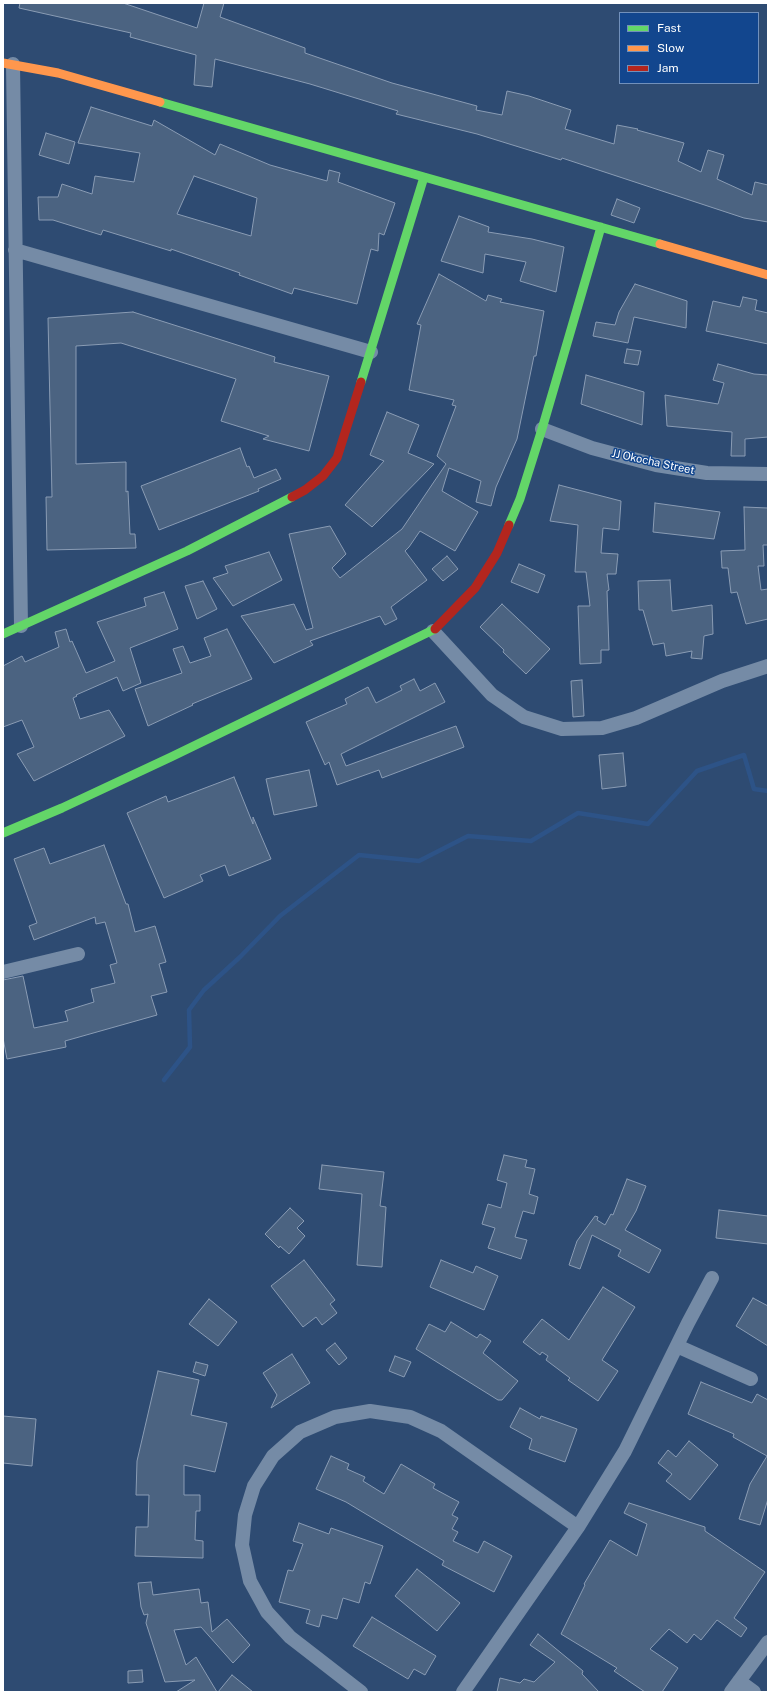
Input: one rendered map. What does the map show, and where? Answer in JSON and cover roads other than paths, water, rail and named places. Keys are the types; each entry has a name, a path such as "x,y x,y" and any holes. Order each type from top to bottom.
{"street":[{"path":"21,626 15,250 8,63 58,72 424,178 601,226 768,275"},
{"path":"3,634 187,550 305,490 323,476 337,458 424,178"},
{"path":"3,833 116,783 383,653 433,631 475,588 497,553 520,499 601,226"},
{"path":"15,250 371,352"},
{"name":"JJ Okocha Street","path":"542,429 592,448 656,465 707,473 768,474"},
{"path":"433,631 492,695 524,717 562,729 602,728 622,722 722,681 768,666"},
{"path":"3,972 78,954"},
{"path":"463,1692 578,1527 626,1451 712,1278"},
{"path":"677,1346 751,1379"},
{"path":"362,1692 290,1637 267,1612 250,1581 242,1545 245,1515 254,1486 273,1456 300,1432 335,1417 370,1411 410,1417 441,1431 578,1527"},
{"path":"754,1692 735,1687 768,1642"}],"waterway":[{"path":"164,1080 190,1047 189,1010 204,990 240,957 280,916 359,855 419,861 468,836 531,841 578,813 648,824 697,771 744,755 754,789 768,791"}]}
